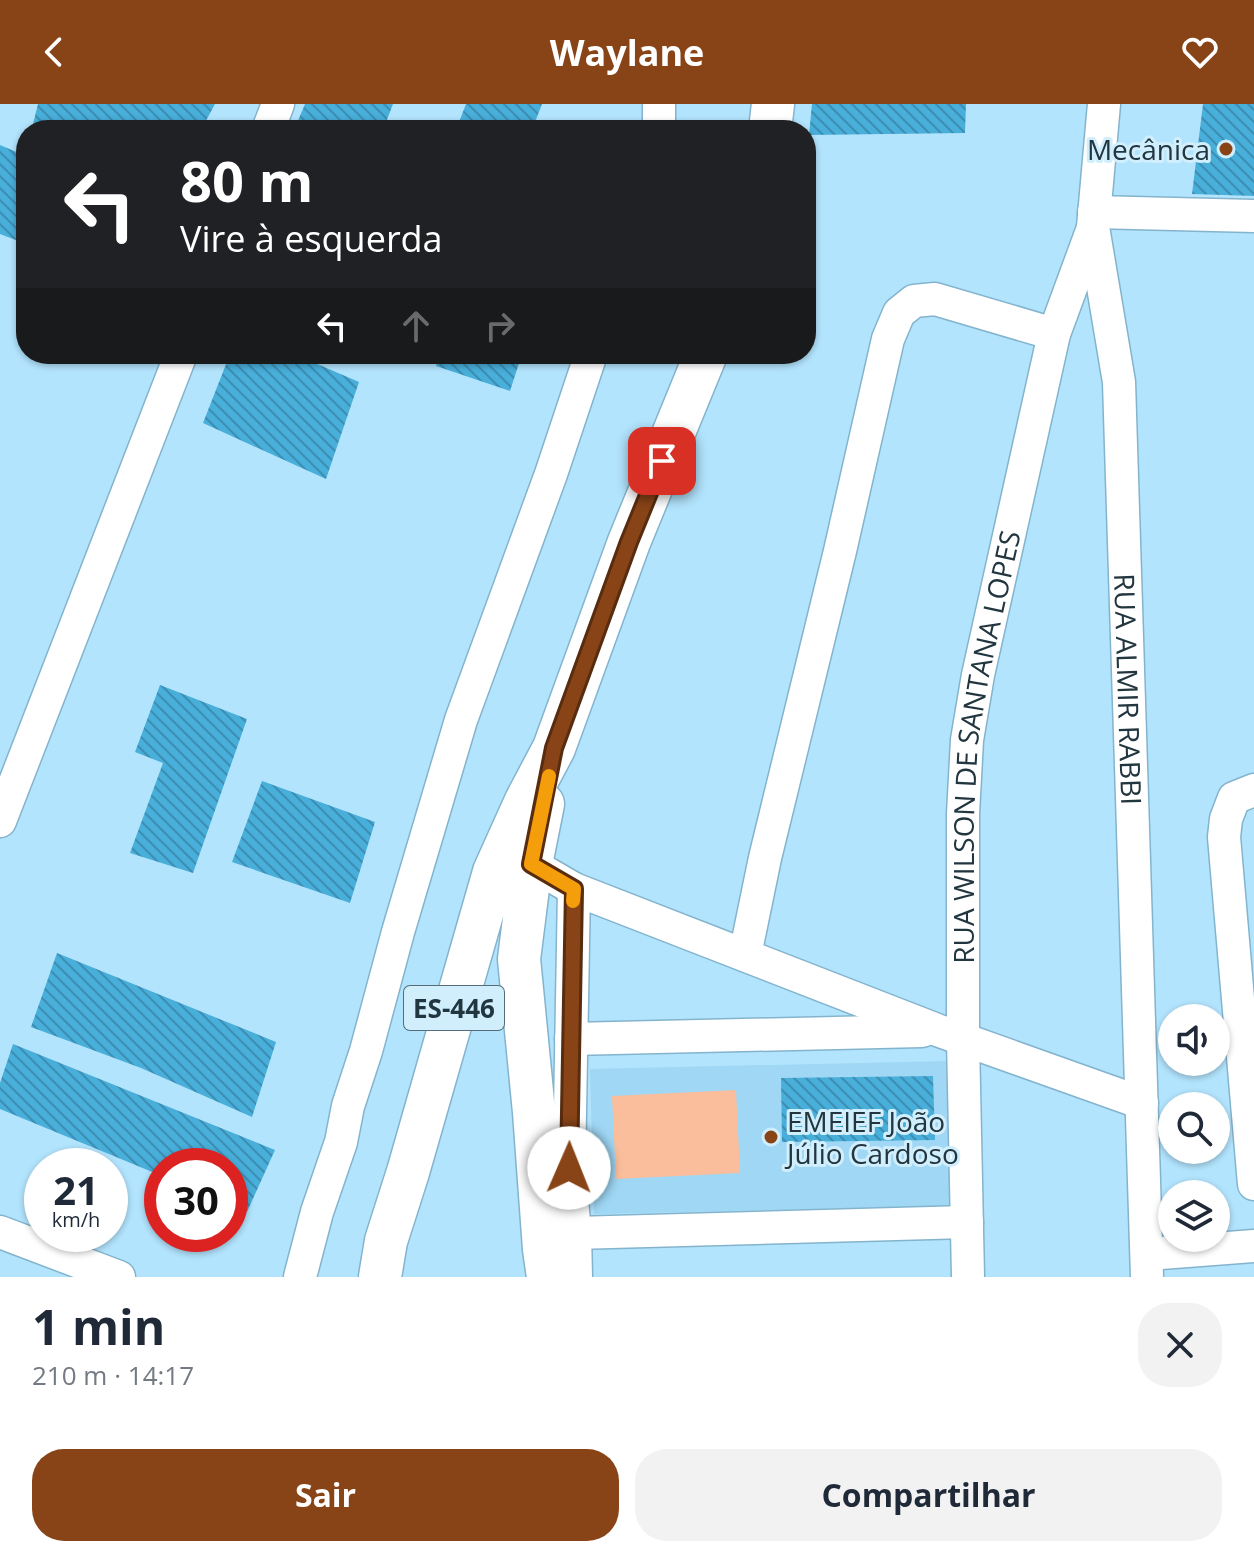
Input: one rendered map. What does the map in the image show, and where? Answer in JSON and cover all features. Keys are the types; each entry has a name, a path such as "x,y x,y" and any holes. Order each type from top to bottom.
{"main road":[{"name":"ES-446","path":"380,1277 386,1241 494,872 554,748 629,542 702,364"},
{"name":"ES-446","path":"548,1277 519,959 531,864 554,748"}],"street":[{"name":"RUA ALMIR RABBI","path":"1104,104 1094,220 1119,382 1148,1266"},
{"path":"1094,220 1254,216"},
{"name":"RUA WILSON DE SANTANA LOPES","path":"968,1277 967,1222 950,1035 967,740 978,675 1054,334 1094,220"},
{"path":"745,955 765,858 888,339 899,313 914,301 935,299 1054,334"},
{"path":"0,821 177,364"},
{"path":"300,1277 461,720 588,364"},
{"path":"1254,790 1234,798 1226,819 1224,837 1254,1184"},
{"path":"531,864 574,889 950,1035 1142,1103"},
{"path":"574,889 569,1168 576,1277"},
{"path":"571,1039 950,1035"},
{"path":"575,1233 967,1222"},
{"path":"0,1232 119,1277"},
{"path":"1148,1266 1254,1246"}],"shaded area":[{"name":"EMEIEF João Júlio Cardoso","path":"949,1061 952,1206 594,1214 590,1069"},
{"path":"736,1090 740,1173 616,1179 612,1096"}],"building":[{"path":"38,104 215,104 206,120 34,120"},
{"path":"305,104 393,104 387,120 298,120"},
{"path":"466,104 542,104 536,120 460,120"},
{"path":"812,104 966,104 965,133 816,135 816,120 810,120"},
{"name":"Mecânica","path":"1203,104 1254,104 1254,196 1192,194"},
{"path":"0,145 16,152 16,240 0,234"},
{"path":"226,364 317,364 359,382 326,479 203,423"},
{"path":"436,364 519,364 510,391"},
{"path":"160,685 247,719 193,873 130,853 163,763 135,752"},
{"path":"262,781 375,822 350,903 232,862"},
{"path":"57,953 276,1042 252,1117 141,1068 31,1027"},
{"path":"13,1044 275,1150 248,1210 248,1148 144,1148 144,1169 128,1162 128,1148 94,1148 0,1109 0,1083"},
{"path":"933,1076 935,1140 782,1142 781,1078"}],"slow traffic":[{"path":"549,776 531,864 574,889 573,901"}],"place":[{"name":"Mecânica","path":"1226,149"},
{"name":"EMEIEF João Júlio Cardoso","path":"771,1137"}],"route":[{"path":"569,1168 574,889 531,864 554,748 662,461"}]}
